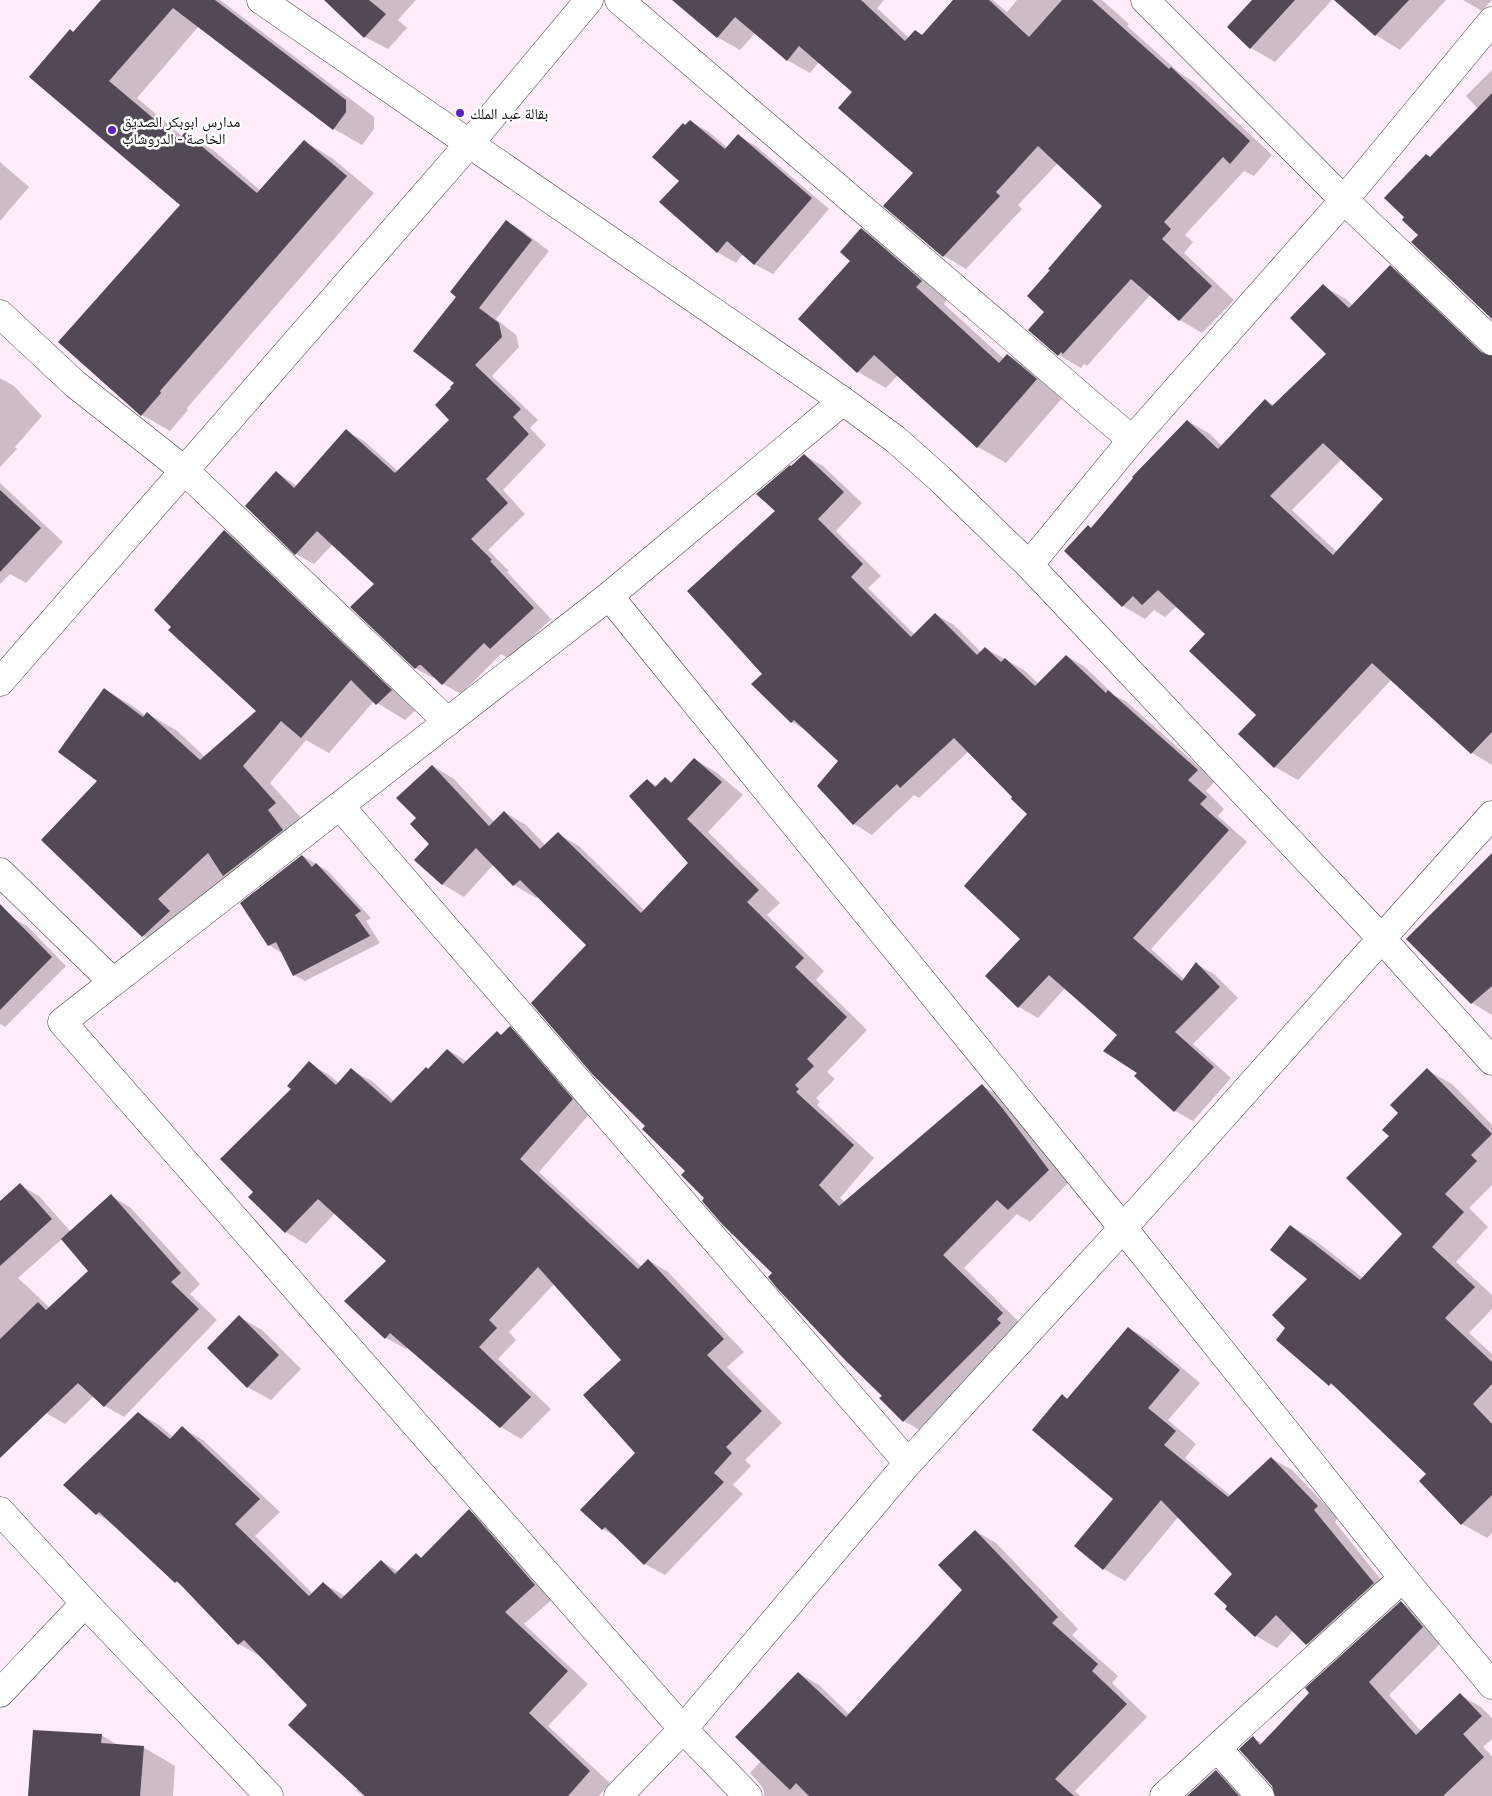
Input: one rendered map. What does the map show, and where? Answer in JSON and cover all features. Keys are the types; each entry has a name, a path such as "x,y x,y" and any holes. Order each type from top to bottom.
{"street":[{"path":"261,0 843,401 895,440 934,474 1029,565 1382,939 1492,1061"},
{"path":"6,663 184,470 468,144 589,0"},
{"path":"619,0 1132,440"},
{"path":"1145,0 1344,200 1492,341"},
{"path":"1029,565 1132,440 1344,200 1492,21"},
{"path":"0,314 76,384 184,470 448,722"},
{"path":"748,1796 683,1729 62,1022 609,596 843,401"},
{"path":"609,596 1123,1228 1403,1578 1492,1685"},
{"path":"340,806 908,1463"},
{"path":"618,1796 683,1729 908,1463 1123,1228 1492,815"},
{"path":"0,872 113,982"},
{"path":"0,1511 269,1796"},
{"path":"1164,1796 1403,1578"},
{"path":"0,1693 85,1603"},
{"path":"1217,1748 1260,1796"}],"building":[{"path":"101,0 215,0 346,100 346,112 333,130 173,8 109,81 179,140 185,132 257,193 304,140 347,176 160,391 161,393 141,416 58,342 180,205 29,77 70,29 73,32"},
{"path":"324,0 369,0 386,14 364,38"},
{"path":"672,0 861,0 905,41 915,30 922,35 953,0 989,0 1029,37 1062,0 1092,0 1169,69 1171,67 1250,141 1230,164 1223,157 1164,222 1171,229 1162,239 1212,286 1179,321 1131,279 1063,354 1061,352 1058,356 1028,330 1044,312 1027,296 1102,206 1038,146 996,192 1000,196 943,257 883,206 913,173 838,108 852,92 799,46 787,61 735,17 717,38"},
{"path":"1252,0 1295,0 1250,49 1227,27"},
{"path":"1334,0 1409,0 1375,36"},
{"path":"1492,93 1492,319 1411,242 1418,235 1402,220 1404,217 1384,198 1426,154 1430,157"},
{"path":"690,120 725,149 738,134 812,198 754,265 727,241 717,253 659,202 679,181 652,157 683,123 685,125"},
{"path":"506,220 532,240 479,308 499,323 502,337 475,365 521,409 513,417 529,434 486,479 508,503 471,539 534,608 490,649 484,643 442,685 421,665 415,669 350,607 374,584 317,531 295,555 245,506 276,471 294,488 346,429 395,473 449,420 435,405 454,383 413,351 456,297 450,292"},
{"path":"861,228 922,281 916,287 999,363 1007,354 1037,379 977,448 874,355 857,373 798,319 850,261 840,252"},
{"path":"1390,265 1481,352 1492,356 1492,732 1471,754 1372,663 1274,768 1238,734 1256,715 1189,651 1205,634 1158,590 1142,605 1133,596 1122,607 1064,551 1088,525 1091,528 1132,477 1187,420 1218,449 1265,399 1272,406 1326,354 1290,318 1323,284 1349,308","holes":["1323,443 1383,499 1333,555 1270,496"]},
{"path":"804,454 844,492 818,519 863,564 851,577 911,637 935,613 977,655 985,647 1001,662 1005,658 1035,686 1066,655 1106,693 1108,690 1198,770 1188,780 1207,797 1200,804 1229,830 1133,938 1182,981 1196,962 1220,987 1175,1032 1214,1067 1174,1112 1134,1076 1137,1073 1103,1051 1117,1035 1049,975 1018,1008 985,976 1020,939 964,886 1027,814 1011,799 1012,797 954,738 900,788 897,784 853,825 817,786 838,761 794,720 791,723 751,684 762,674 687,591 775,511 756,494"},
{"path":"0,490 41,528 0,572"},
{"path":"224,530 392,690 376,705 351,680 301,738 281,721 243,766 276,803 268,810 283,830 223,876 208,853 158,899 170,911 142,937 41,840 97,781 58,752 104,688 143,717 147,712 200,760 256,711 168,630 171,627 154,610"},
{"path":"694,758 722,782 687,819 759,890 747,902 804,958 795,967 847,1017 807,1059 814,1066 795,1085 799,1089 796,1092 854,1145 819,1185 839,1206 982,1084 1049,1170 1008,1210 997,1200 943,1255 1003,1313 997,1319 1001,1323 903,1422 879,1398 882,1396 776,1287 768,1277 772,1273 722,1224 702,1201 704,1198 681,1175 685,1171 642,1129 645,1126 593,1075 531,1003 586,945 520,880 513,886 476,848 442,885 414,860 429,844 410,824 416,818 396,798 432,765 489,826 504,811 540,849 558,832 641,913 688,863 629,796 647,779 655,787 665,777 671,783"},
{"path":"1492,853 1492,986 1471,1004 1406,939"},
{"path":"302,855 312,867 316,863 361,911 355,915 370,936 293,976 276,942 268,946 240,903"},
{"path":"0,904 52,957 0,1010"},
{"path":"510,1026 573,1099 520,1159 638,1269 648,1259 724,1339 707,1355 762,1411 726,1447 732,1453 714,1473 724,1482 644,1565 605,1527 602,1530 580,1510 635,1453 583,1395 621,1360 538,1267 489,1320 497,1328 479,1347 531,1397 500,1428 390,1333 385,1339 344,1301 386,1261 318,1199 285,1233 248,1197 253,1192 220,1159 291,1089 287,1086 309,1061 336,1085 351,1068 391,1103 426,1067 428,1069 447,1049 463,1064 497,1031 501,1035"},
{"path":"1427,1068 1492,1134 1471,1155 1477,1161 1445,1194 1464,1212 1432,1247 1475,1287 1445,1318 1492,1362 1492,1384 1473,1404 1492,1424 1492,1495 1461,1525 1419,1481 1426,1474 1331,1383 1329,1386 1276,1340 1285,1328 1272,1315 1307,1279 1270,1250 1290,1225 1360,1280 1402,1234 1346,1178 1389,1136 1382,1130 1398,1113 1390,1105"},
{"path":"20,1183 52,1219 0,1266 0,1201"},
{"path":"111,1194 181,1273 171,1282 199,1309 104,1407 78,1383 0,1458 0,1339 38,1302 46,1310 88,1271 61,1239"},
{"path":"239,1315 279,1355 247,1388 207,1348"},
{"path":"1128,1327 1180,1370 1148,1408 1176,1431 1164,1445 1228,1497 1271,1457 1318,1506 1314,1510 1374,1583 1306,1645 1276,1615 1255,1637 1225,1609 1227,1606 1214,1594 1232,1574 1161,1500 1103,1570 1074,1546 1113,1499 1032,1430 1062,1394 1067,1399"},
{"path":"138,1412 170,1439 182,1426 260,1499 235,1524 309,1596 323,1582 341,1599 381,1560 395,1574 416,1553 421,1558 469,1509 535,1585 505,1612 568,1671 529,1713 590,1771 568,1796 365,1796 288,1725 307,1705 244,1640 238,1645 177,1581 175,1583 99,1512 96,1515 63,1485"},
{"path":"975,1530 1058,1617 1052,1623 1098,1664 1092,1671 1127,1704 1055,1779 1074,1796 809,1796 796,1783 790,1790 735,1737 798,1672 846,1717 962,1590 938,1565"},
{"path":"1401,1601 1423,1627 1369,1682 1416,1735 1460,1693 1482,1716 1463,1734 1484,1757 1443,1796 1275,1796 1272,1786 1239,1749 1253,1736 1260,1745 1309,1693 1305,1688"},
{"path":"33,1730 102,1734 101,1743 144,1746 140,1796 28,1796"},
{"path":"1216,1770 1239,1796 1187,1796"}],"place":[{"name":"بقالة عبد الملك","path":"460,113"},
{"name":"مدارس ابوبكر الصديق الخاصة - الدروشاب","path":"112,130"}]}
